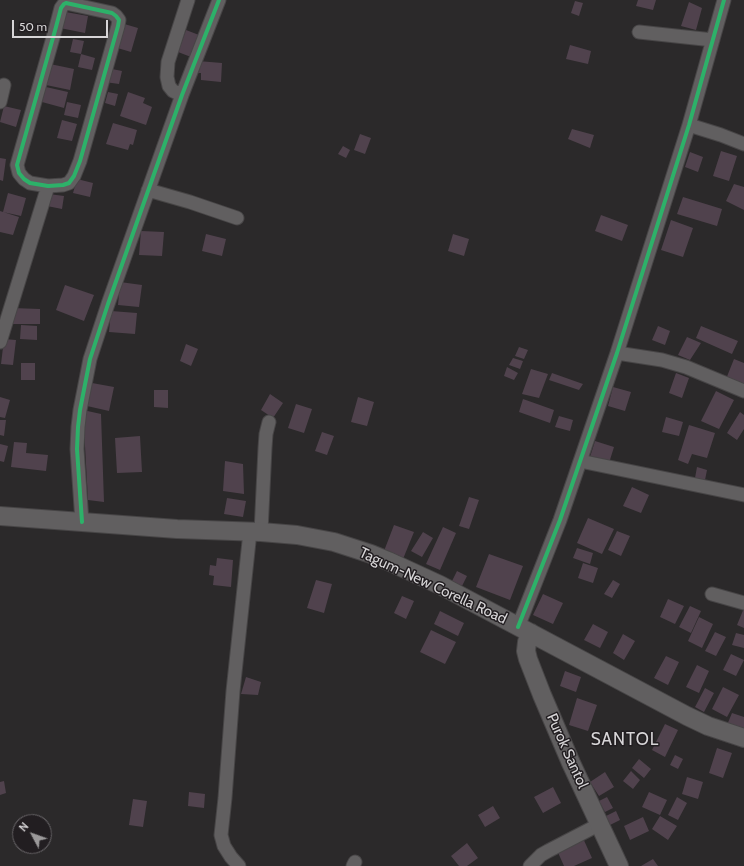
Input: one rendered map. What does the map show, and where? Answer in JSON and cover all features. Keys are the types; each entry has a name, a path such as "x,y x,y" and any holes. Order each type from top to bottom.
{"main road":[{"name":"Tagum-New Corella Road","path":"0,516 177,529 297,535 334,542 371,554 394,564 525,630 687,716 713,728 744,738"},
{"name":"Purok Santol","path":"525,630 528,659 542,695 568,756 619,866"}],"street":[{"path":"182,94 173,91 169,86 167,77 168,62 188,0"},
{"path":"82,522 77,449 80,416 90,359 182,94 219,0"},
{"path":"525,630 690,125 724,0"},
{"path":"66,3 112,14 116,16 118,20 118,26 80,161 74,176 69,183 48,186 30,183 19,173 17,165 60,8 66,3"},
{"path":"639,32 713,40"},
{"path":"0,102 4,85"},
{"path":"690,125 744,144"},
{"path":"0,342 48,186"},
{"path":"148,190 237,218"},
{"path":"617,352 662,360 702,373 744,391"},
{"path":"239,866 224,846 220,835 225,798 232,691 256,532 266,434 269,422"},
{"path":"580,461 744,495"},
{"path":"712,594 744,603"},
{"path":"530,866 541,855 600,824"}],"building":[{"path":"638,0 656,0 653,10 636,6"},
{"path":"575,1 583,3 579,16 571,13"},
{"path":"689,2 702,8 696,30 681,26"},
{"path":"60,11 88,16 85,33 60,28"},
{"path":"121,23 138,28 131,52 114,47"},
{"path":"186,30 199,35 191,57 178,52"},
{"path":"73,39 84,41 81,54 70,52"},
{"path":"570,45 591,51 588,64 566,59"},
{"path":"81,54 95,58 92,70 78,67"},
{"path":"198,61 222,63 221,82 201,80 201,73 197,73"},
{"path":"50,64 74,69 70,90 46,85"},
{"path":"107,68 122,71 119,84 105,82"},
{"path":"46,87 68,92 64,108 42,102"},
{"path":"108,92 118,94 115,106 105,103"},
{"path":"128,92 145,98 143,103 152,107 146,125 120,116"},
{"path":"67,102 81,105 78,118 64,115"},
{"path":"4,106 21,110 16,127 0,122"},
{"path":"62,120 77,124 72,141 57,138"},
{"path":"113,123 137,130 133,145 130,144 128,150 106,144"},
{"path":"572,129 594,135 590,148 568,139"},
{"path":"360,134 371,138 365,154 354,150"},
{"path":"343,146 350,150 346,158 338,154"},
{"path":"721,151 737,156 729,181 713,176"},
{"path":"690,152 703,157 698,172 685,167"},
{"path":"0,158 6,159 3,181 0,180"},
{"path":"77,179 93,183 90,197 73,193"},
{"path":"734,184 744,187 744,210 726,201"},
{"path":"8,193 26,198 21,216 3,212"},
{"path":"49,194 64,196 62,209 47,206"},
{"path":"683,197 722,209 717,226 677,214"},
{"path":"0,211 19,217 13,235 0,232"},
{"path":"601,215 628,225 622,241 595,231"},
{"path":"671,220 693,228 683,257 661,250"},
{"path":"141,231 164,232 162,256 139,255"},
{"path":"206,234 226,239 222,256 202,251"},
{"path":"453,234 469,239 464,256 448,251"},
{"path":"120,282 142,285 139,307 118,305"},
{"path":"65,285 94,295 84,321 56,310"},
{"path":"12,308 40,309 40,324 11,324"},
{"path":"111,311 137,313 135,334 109,332"},
{"path":"21,325 37,326 37,340 20,339"},
{"path":"658,326 670,331 665,345 652,340"},
{"path":"701,326 738,341 732,354 696,338"},
{"path":"687,337 701,343 690,360 678,355"},
{"path":"4,339 16,340 13,365 1,364"},
{"path":"186,344 198,349 191,366 180,361"},
{"path":"519,347 528,350 524,359 515,356"},
{"path":"513,358 523,361 520,369 509,365"},
{"path":"734,359 744,363 744,387 726,379"},
{"path":"21,363 35,363 35,380 21,380"},
{"path":"507,367 518,373 514,380 504,376"},
{"path":"531,369 548,374 539,398 522,394"},
{"path":"552,373 583,384 579,390 549,380"},
{"path":"676,373 689,378 682,398 669,393"},
{"path":"92,383 114,387 109,411 87,406"},
{"path":"613,387 631,392 625,411 608,406"},
{"path":"154,390 168,390 168,408 154,407"},
{"path":"716,391 734,400 719,429 701,421"},
{"path":"270,394 283,403 273,418 261,410"},
{"path":"0,397 10,400 5,418 0,417"},
{"path":"358,397 374,402 367,426 351,422"},
{"path":"523,399 554,410 550,423 519,412"},
{"path":"296,404 312,409 304,433 288,428"},
{"path":"83,410 101,414 104,502 88,500"},
{"path":"740,412 744,415 744,429 737,440 727,433"},
{"path":"559,416 573,420 570,431 555,427"},
{"path":"666,417 683,422 679,436 662,432"},
{"path":"0,420 6,420 4,436 0,435"},
{"path":"689,425 715,433 707,458 692,454 688,464 678,460"},
{"path":"322,432 334,436 327,455 315,451"},
{"path":"140,436 142,472 117,473 115,438"},
{"path":"595,441 614,447 609,463 590,457"},
{"path":"14,442 27,443 26,453 48,455 46,471 11,467"},
{"path":"0,444 8,446 4,462 0,461"},
{"path":"225,461 243,464 244,494 223,491"},
{"path":"697,467 707,470 705,480 695,478"},
{"path":"632,487 649,495 641,513 623,506"},
{"path":"469,497 479,500 469,529 459,526"},
{"path":"227,498 246,501 243,517 224,514"},
{"path":"588,518 614,529 602,554 577,543"},
{"path":"394,525 414,532 403,559 384,551"},
{"path":"443,527 456,533 440,570 426,564"},
{"path":"617,531 630,536 621,556 608,550"},
{"path":"423,532 433,538 422,557 411,551"},
{"path":"577,548 593,553 590,564 573,558"},
{"path":"489,554 523,566 510,600 476,587"},
{"path":"217,558 233,560 231,587 213,585 214,576 209,575 210,565 216,566"},
{"path":"583,563 598,568 593,583 578,578"},
{"path":"457,571 467,576 461,588 451,583"},
{"path":"316,580 332,584 324,613 307,608"},
{"path":"613,580 620,584 612,598 604,594"},
{"path":"543,594 563,603 553,624 533,615"},
{"path":"402,596 414,601 406,619 394,613"},
{"path":"668,599 684,606 675,624 660,617"},
{"path":"690,606 701,611 691,633 679,627"},
{"path":"744,608 744,628 737,625"},
{"path":"440,611 464,623 458,636 434,624"},
{"path":"699,617 713,624 702,648 688,641"},
{"path":"593,624 608,632 600,648 584,640"},
{"path":"431,630 456,642 445,664 420,652"},
{"path":"715,632 726,637 716,656 705,651"},
{"path":"736,633 744,635 744,648 732,645"},
{"path":"623,634 635,641 624,660 613,653"},
{"path":"731,654 744,660 736,676 723,670"},
{"path":"666,656 679,662 668,685 654,678"},
{"path":"697,665 709,671 699,693 686,687"},
{"path":"565,671 581,677 576,692 560,686"},
{"path":"246,677 261,682 258,695 241,694"},
{"path":"723,687 739,695 727,717 712,709"},
{"path":"705,688 714,693 704,712 695,707"},
{"path":"577,698 597,705 588,731 569,725"},
{"path":"732,713 744,717 744,729 727,725"},
{"path":"665,724 678,730 665,757 652,750"},
{"path":"717,748 732,753 723,778 709,773"},
{"path":"675,755 683,759 678,769 670,765"},
{"path":"639,759 651,769 644,778 632,768"},
{"path":"631,771 640,780 633,789 623,781"},
{"path":"605,772 614,787 599,796 590,782"},
{"path":"687,777 703,782 698,799 682,794"},
{"path":"4,781 6,793 0,795 0,782"},
{"path":"553,787 561,803 543,813 534,797"},
{"path":"189,792 205,794 204,808 188,806"},
{"path":"649,792 667,800 660,815 642,807"},
{"path":"607,797 613,808 605,812 599,801"},
{"path":"677,797 687,803 678,820 668,815"},
{"path":"133,799 147,801 143,827 129,825"},
{"path":"493,806 500,818 485,827 478,815"},
{"path":"616,811 620,820 608,826 604,817"},
{"path":"660,816 677,826 668,840 652,829"},
{"path":"643,817 649,831 630,840 624,826"},
{"path":"582,836 592,858 574,866 564,866 556,848"},
{"path":"467,843 478,858 467,866 459,866 451,856"},
{"path":"653,859 658,866 641,866"}],"cycle path":[{"path":"82,522 77,449 78,427 90,359 182,95 219,0"},
{"path":"518,627 560,520 617,353 689,125 724,0"},
{"path":"66,3 112,13 119,20 80,161 74,176 69,183 48,186 30,183 24,179 19,173 17,165 61,8 66,3"}],"district":[{"name":"SANTOL","path":"625,740"}]}
